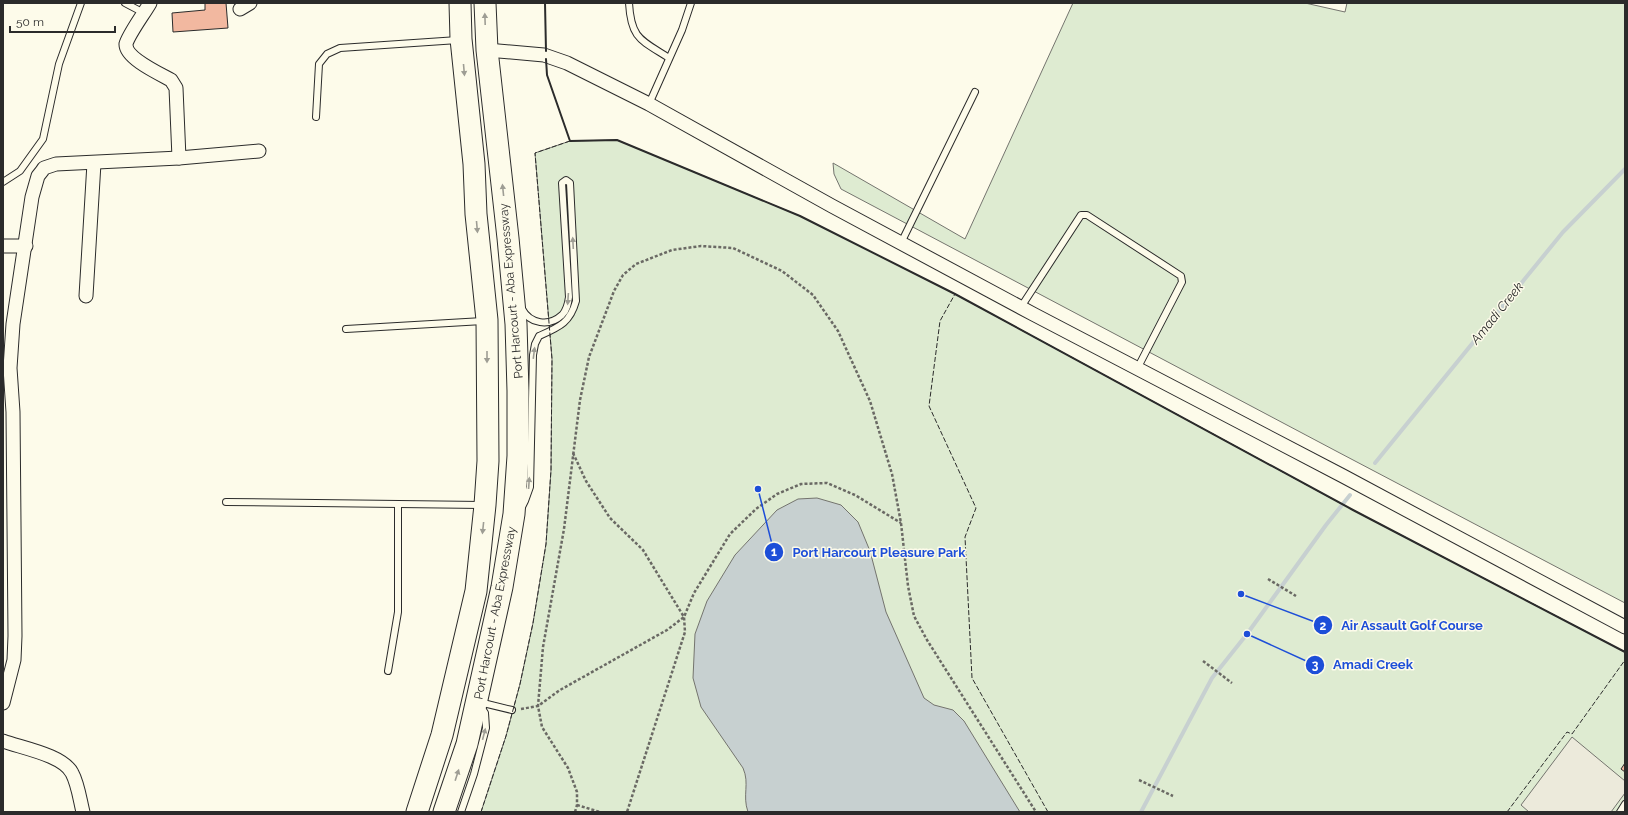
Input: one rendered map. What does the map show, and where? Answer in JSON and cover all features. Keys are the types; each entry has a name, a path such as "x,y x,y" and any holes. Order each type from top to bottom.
{"highway":[{"name":"Port Harcourt - Aba Expressway","path":"417,812 442,735 476,591 488,461 487,320 480,266 474,164 461,39 460,3"},
{"name":"Port Harcourt - Aba Expressway","path":"444,812 467,744 502,587 514,518 518,456 518,391 513,293 487,50 485,3"}],"street":[{"path":"147,8 128,39 127,48 138,61 171,80 174,84 179,158"},
{"path":"487,50 544,55 567,63 650,104 901,243 1137,369 1344,476 1625,627"},
{"path":"3,703 14,660 13,412 10,368 13,324 26,246 32,196 38,176 44,168 56,164 179,158 259,150"},
{"path":"86,296 94,163"},
{"path":"3,246 26,246"},
{"path":"3,742 57,759 67,765 72,774 83,812"}],"lane":[{"path":"3,182 20,171 43,140 59,64 81,3"},
{"path":"125,3 147,8"},
{"path":"628,3 630,20 639,38 669,58"},
{"path":"650,104 682,30 691,3"},
{"path":"316,116 319,64 327,54 340,48 461,39"},
{"path":"901,243 975,92"},
{"path":"513,293 524,313 537,323 555,320 563,314 567,308 569,297 562,183 566,180 570,183 576,300 573,312 568,320 559,327 539,336 535,344 533,355 530,487 525,501 514,518"},
{"path":"1021,307 1081,215 1087,215 1181,276 1182,282 1137,369"},
{"path":"346,328 487,320"},
{"path":"226,502 485,506"},
{"path":"388,671 398,612 398,504"},
{"path":"477,701 512,710"},
{"path":"461,812 474,774 486,728 485,713 477,701"},
{"path":"1620,812 1625,804"}],"path":[{"path":"575,812 578,805 577,792 568,768 542,727 538,706 543,647 564,529 580,400 589,357 614,291 623,275 636,264 672,250 701,246 733,248 782,271 814,295 838,331 870,401 892,474 901,523 908,586 914,616 927,640 1036,812"},
{"path":"573,453 586,481 610,518 642,550 684,617"},
{"path":"627,812 685,632 684,617 694,593 730,534 756,509 777,494 801,484 827,483 855,495 901,523"},
{"path":"1268,578 1296,596"},
{"path":"512,710 538,706 560,690 667,630 684,617"},
{"path":"1203,661 1232,683"},
{"path":"1139,780 1173,796"},
{"path":"578,805 600,812"}],"green space":[{"path":"1073,3 1305,3 1345,12 1347,3 1625,3 1625,603 841,189 834,174 833,163 965,239"},
{"path":"617,140 800,216 955,294 1353,510 1625,652 1625,812 481,812 506,736 520,684 533,623 546,544 551,470 552,359 535,153 570,141"}],"shaded area":[{"path":"817,498 841,505 858,522 870,551 886,612 924,698 934,705 953,710 964,721 1020,812 748,812 746,806 746,779 743,768 701,707 693,678 695,634 707,601 735,555 777,510 798,499"},
{"path":"1572,737 1625,781 1625,793 1611,812 1529,812 1521,805"}],"building":[{"path":"205,3 226,3 228,28 173,32 172,13 205,10"},
{"path":"1625,763 1625,772 1621,769"}],"waterway":[{"name":"Amadi Creek","path":"1375,463 1563,232 1625,169"},
{"name":"Amadi Creek","path":"1141,812 1212,678 1247,634 1326,525 1350,495"}],"fence":[{"path":"481,812 506,736 520,684 533,623 546,544 551,470 552,359 535,153 570,141"},
{"path":"1048,812 972,678 965,537 976,508 929,406 940,321 955,294 1353,510 1625,652"},
{"path":"1507,812 1567,732 1572,734 1625,660"}],"wall":[{"path":"545,3 546,51"},
{"path":"546,59 547,75 570,141 617,140 800,216 955,294 1353,510 1625,652"}],"place":[{"name":"Port Harcourt Pleasure Park","path":"758,489"},
{"name":"Air Assault Golf Course","path":"1241,594"},
{"name":"Amadi Creek","path":"1247,634"}]}
